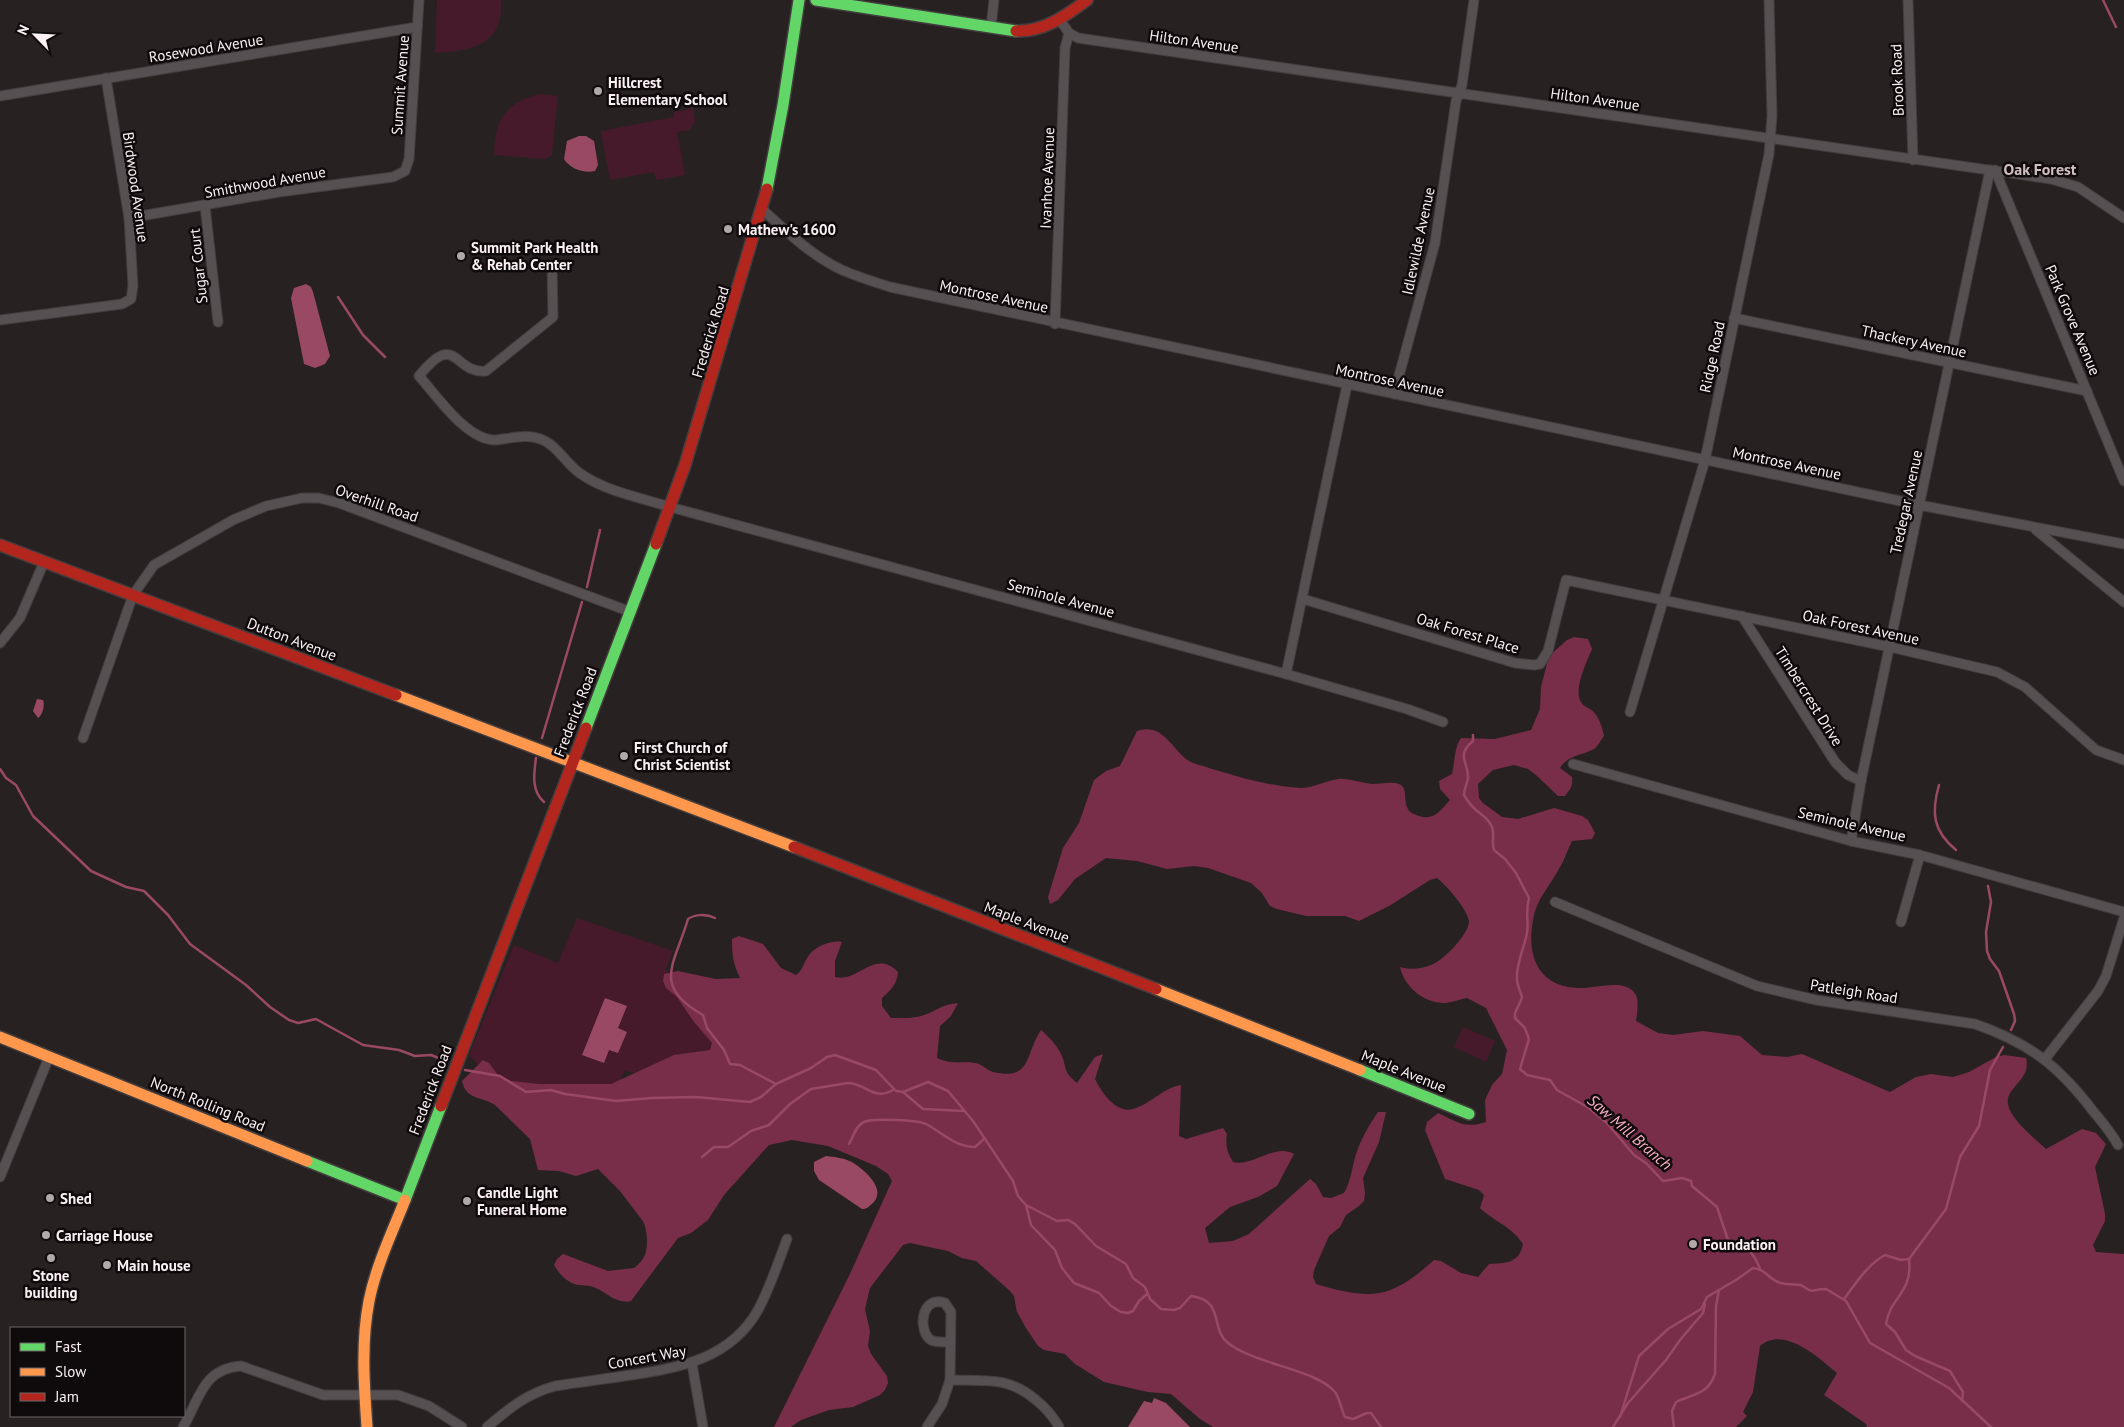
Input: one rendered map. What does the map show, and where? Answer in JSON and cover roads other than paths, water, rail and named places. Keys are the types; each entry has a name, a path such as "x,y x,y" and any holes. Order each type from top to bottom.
{"main road":[{"name":"Frederick Road","path":"367,1427 364,1343 369,1301 383,1256 670,507 698,423 762,209 776,151 786,96 799,0"},
{"path":"816,0 1018,31 1034,30 1060,20 1087,0"},
{"name":"Dutton Avenue","path":"0,545 572,761"},
{"name":"Maple Avenue","path":"572,761 1032,940 1469,1114"},
{"name":"North Rolling Road","path":"0,1037 405,1200"}],"street":[{"name":"Summit Avenue","path":"405,171 408,159 418,0"},
{"path":"990,27 994,0"},
{"name":"Idlewilde Avenue","path":"1394,394 1435,243 1456,101 1474,0"},
{"name":"Ridge Road","path":"1630,712 1704,460 1771,139 1769,0"},
{"name":"Brook Road","path":"1908,0 1913,160"},
{"path":"1060,20 1069,33"},
{"name":"Rosewood Avenue","path":"0,96 417,27"},
{"name":"Hilton Avenue","path":"1069,33 1087,40 1459,92 2066,182 2086,192 2124,218"},
{"name":"Ivanhoe Avenue","path":"1055,324 1065,48 1069,33"},
{"name":"Birdwood Avenue","path":"0,320 122,304 131,299 133,286 128,218 106,78"},
{"name":"Tredegar Avenue","path":"1851,841 1861,781 1949,362 1992,170"},
{"name":"Park Grove Avenue","path":"1992,170 2124,481"},
{"name":"Smithwood Avenue","path":"128,218 279,192 393,177 405,171"},
{"name":"Sugar Court","path":"205,206 218,322"},
{"name":"Montrose Avenue","path":"762,209 820,258 841,270 864,279 932,298 1919,505 2124,544"},
{"name":"Seminole Avenue","path":"552,265 553,318 486,371 479,371 452,356 446,355 433,359 419,376 464,427 474,434 494,440 523,436 544,441 569,466 587,478 670,507 1286,674 1398,706 1443,722"},
{"name":"Thackery Avenue","path":"1734,318 2087,391"},
{"path":"1286,674 1347,385"},
{"name":"Overhill Road","path":"83,738 133,595 154,565 233,520 285,500 319,498 364,512 630,612"},
{"name":"Montrose Avenue","path":"2034,528 2124,602"},
{"path":"0,643 20,618 44,562"},
{"name":"Oak Forest Place","path":"1303,599 1515,663 1534,666 1540,664 1548,651 1566,580"},
{"name":"Oak Forest Avenue","path":"1566,580 1890,647 1997,672 2012,678 2025,687 2096,750 2124,760"},
{"name":"Timbercrest Drive","path":"1742,616 1835,762 1848,775 1861,781"},
{"name":"Seminole Avenue","path":"1573,764 1851,841 1920,855 2124,912"},
{"path":"1901,922 1920,855"},
{"name":"Patleigh Road","path":"1554,902 1758,986 1816,1000 1974,1024 2017,1041 2045,1059 2082,1095 2118,1145"},
{"path":"2045,1059 2098,991 2111,961 2124,918"},
{"path":"0,1177 49,1057"},
{"name":"Concert Way","path":"487,1427 516,1403 540,1390 555,1386 670,1369 692,1364 721,1349 748,1325 762,1301 786,1239"},
{"path":"927,1427 942,1404 950,1380 952,1312 945,1303 933,1302 926,1309 924,1315 926,1336 936,1342 950,1342"},
{"path":"692,1364 703,1427"},
{"path":"183,1427 204,1384 211,1377 230,1367 241,1366 323,1395 365,1396 387,1394 414,1400 443,1413 462,1427"},
{"path":"950,1380 999,1381 1018,1386 1046,1409 1059,1427"}],"waterway":[{"path":"2103,0 2116,27"},
{"path":"338,297 363,335 385,357"},
{"path":"587,587 600,530"},
{"path":"542,738 582,602"},
{"name":"Saw Mill Branch","path":"1473,735 1473,741 1468,746 1464,755 1468,772 1464,795 1472,807 1485,817 1490,824 1493,830 1494,850 1505,859 1516,873 1529,898 1527,933 1517,973 1522,998 1515,1013 1515,1018 1525,1028 1529,1039 1520,1069 1527,1075 1550,1080 1557,1090 1589,1108 1607,1123 1634,1155 1646,1163 1663,1181 1682,1178 1691,1181 1692,1186 1717,1207 1728,1240 1748,1250 1755,1258 1760,1269"},
{"path":"536,758 535,787 544,802"},
{"path":"0,769 6,778 16,785 33,816 91,871 126,887 144,891 168,915 190,944 246,985 270,1007 289,1020 298,1023 316,1019 363,1045 399,1050 415,1056 431,1055 446,1061"},
{"path":"1939,785 1935,804 1936,821 1943,836 1956,850"},
{"path":"1988,886 1991,902 1986,932 1987,951 1990,959 1999,971 2014,1014 2015,1021 2011,1030"},
{"path":"715,918 701,915 688,919 673,962 672,984 677,994 703,1015 707,1028 724,1050 730,1064 740,1065 776,1084"},
{"path":"1962,1401 1963,1392 1950,1371 1915,1356 1906,1350 1895,1332 1886,1324 1888,1315 1908,1280 1909,1259 1946,1209 1960,1157 1979,1126 1990,1070 2003,1047"},
{"path":"465,1070 500,1076 526,1092 551,1090 565,1094 616,1101 696,1097 750,1102 761,1097 776,1084 811,1068 827,1057 835,1055 876,1070 896,1091 903,1092 928,1082 948,1091 973,1121 1013,1181 1018,1196 1026,1205 1057,1221 1068,1220 1075,1224 1096,1246 1126,1264 1133,1278 1145,1287 1150,1299 1161,1309 1174,1310 1180,1308 1191,1296 1202,1299 1209,1303 1213,1309 1219,1330 1228,1343 1254,1357 1300,1372 1326,1384 1337,1395 1345,1417 1353,1419 1371,1413 1381,1427"},
{"path":"702,1157 714,1147 728,1147 751,1131 769,1125 790,1104 811,1089 848,1083 880,1094 893,1090"},
{"path":"903,1092 923,1109 965,1111"},
{"path":"849,1144 861,1124 876,1120 926,1124 961,1145 975,1147 985,1138"},
{"path":"1026,1205 1031,1225 1055,1250 1062,1268 1074,1283 1099,1293 1111,1306 1121,1312 1128,1313 1133,1311 1139,1301 1147,1294"},
{"path":"1844,1299 1867,1269 1885,1255 1901,1260 1909,1259"},
{"name":"Saw Mill Branch","path":"1620,1417 1639,1356 1668,1329 1701,1309 1707,1297 1753,1268 1762,1271 1777,1282 1801,1285 1811,1291 1826,1289 1846,1301 1870,1343 1949,1388 1991,1427"},
{"path":"1674,1427 1672,1411 1676,1402 1704,1390 1715,1374 1716,1306 1719,1290"},
{"path":"1613,1427 1628,1403 1666,1360 1703,1313 1705,1304"}],"place":[{"name":"Hillcrest Elementary School","path":"598,91"},
{"name":"Mathew's 1600","path":"728,229"},
{"name":"Summit Park Health & Rehab Center","path":"461,256"},
{"name":"First Church of Christ Scientist","path":"624,756"},
{"name":"Shed","path":"50,1198"},
{"name":"Candle Light Funeral Home","path":"467,1201"},
{"name":"Carriage House","path":"46,1235"},
{"name":"Foundation","path":"1693,1244"},
{"name":"Stone building","path":"51,1258"},
{"name":"Main house","path":"107,1265"}],"district":[{"name":"Oak Forest","path":"2040,169"}]}
